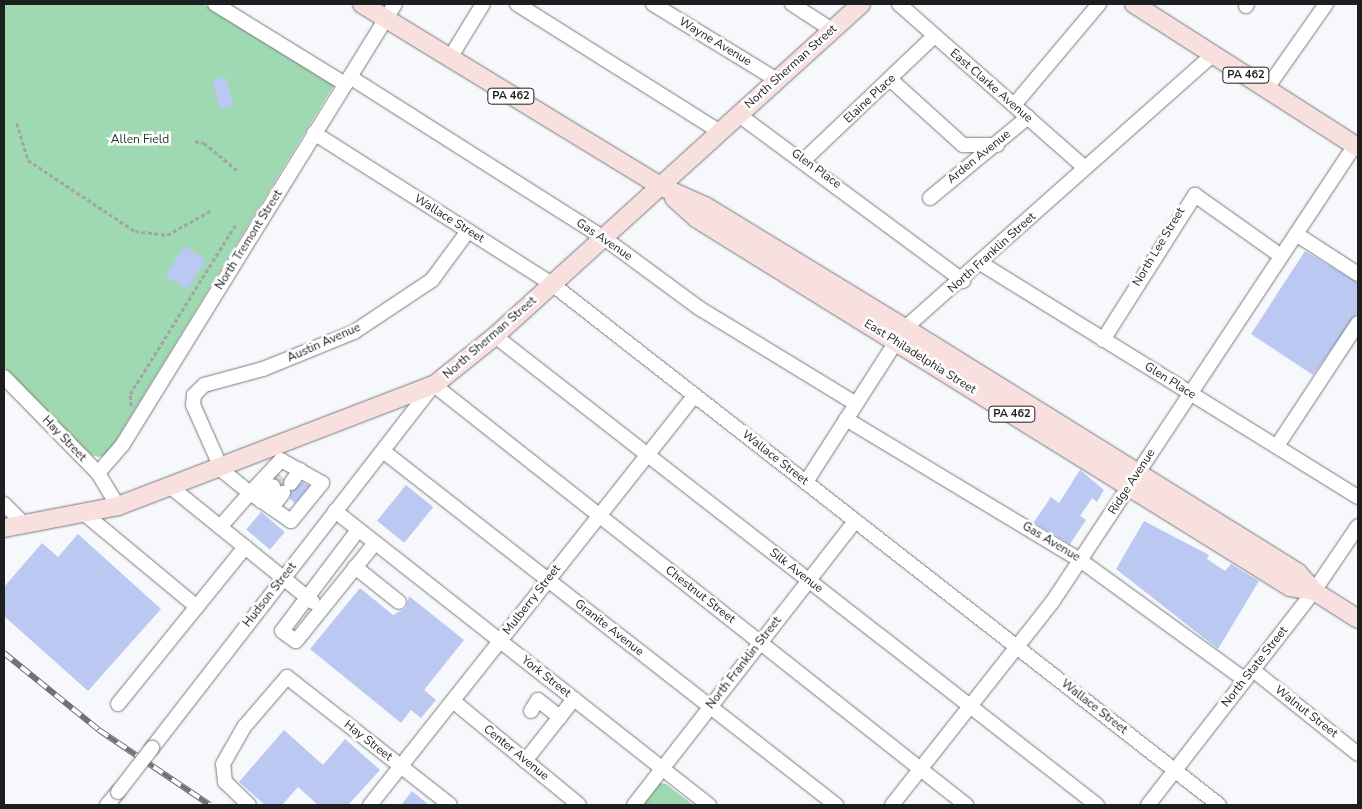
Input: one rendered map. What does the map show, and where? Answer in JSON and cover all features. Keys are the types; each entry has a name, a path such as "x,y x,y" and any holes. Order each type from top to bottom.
{"main road":[{"name":"East Philadelphia Street","path":"362,4 390,11 450,58 660,186 696,218 900,335 1134,480 1298,574 1314,591 1358,619"},
{"name":"North Sherman Street","path":"4,528 73,512 86,516 222,470 283,473 434,385 495,336 860,4"},
{"name":"PA 462","path":"1134,4 1356,146"}],"street":[{"name":"Gas Avenue","path":"215,4 348,80 604,238 699,308 856,404"},
{"path":"450,58 483,4"},
{"path":"517,4 720,132"},
{"name":"Wayne Avenue","path":"653,4 777,80"},
{"path":"792,4 832,30"},
{"name":"East Clarke Avenue","path":"899,4 1084,167"},
{"path":"1014,105 1099,4"},
{"path":"1267,88 1326,4"},
{"name":"North Tremont Street","path":"98,473 123,444 390,11"},
{"name":"Elaine Place","path":"804,160 891,80 934,36"},
{"name":"North Franklin Street","path":"806,482 900,335 982,264 1084,167 1214,54"},
{"path":"891,80 963,145 997,145"},
{"name":"Glen Place","path":"739,115 804,160 963,281"},
{"name":"Arden Avenue","path":"930,198 997,145 1028,117"},
{"name":"Wallace Street","path":"314,133 552,284 1219,805"},
{"name":"Ridge Avenue","path":"892,805 1018,648 1080,560 1356,146"},
{"name":"North Lee Street","path":"1103,340 1195,195 1281,256"},
{"name":"Austin Avenue","path":"222,470 193,404 194,395 204,385 263,369 354,332 432,280 468,231"},
{"path":"1296,234 1358,274"},
{"name":"Glen Place","path":"982,264 1358,497"},
{"path":"1277,446 1358,323"},
{"name":"Silk Avenue","path":"495,336 1097,805"},
{"name":"Hay Street","path":"4,377 98,473 118,506"},
{"name":"Hudson Street","path":"107,805 434,385"},
{"name":"Chestnut Street","path":"434,385 966,805"},
{"name":"Mulberry Street","path":"370,805 695,395"},
{"name":"Gas Avenue","path":"846,419 1080,560 1249,675"},
{"name":"Granite Avenue","path":"382,451 836,805"},
{"path":"222,470 261,501 291,521 322,483 283,473"},
{"path":"261,501 283,473"},
{"path":"220,526 261,501 283,473"},
{"path":"172,488 322,609"},
{"path":"4,504 23,523"},
{"name":"York Street","path":"336,512 709,805"},
{"path":"86,516 197,607"},
{"name":"North Franklin Street","path":"634,805 855,521"},
{"name":"North State Street","path":"1148,805 1314,591 1358,526"},
{"path":"358,530 282,631 296,641 375,543"},
{"path":"118,704 245,547"},
{"path":"356,567 399,602"},
{"name":"Walnut Street","path":"1249,675 1358,754"},
{"name":"Hay Street","path":"249,805 224,782 223,764 244,727 287,677 450,805"},
{"path":"531,711 538,700 560,717"},
{"path":"525,761 574,700"},
{"name":"Center Avenue","path":"453,701 579,805"}],"path":[{"path":"17,123 28,160 136,231 167,235 212,210"},
{"path":"195,141 204,143 238,171"},
{"path":"126,415 130,394 235,225"}],"green space":[{"name":"Allen Field","path":"4,4 203,4 334,85 107,455 99,457 91,455 4,367"},
{"path":"660,783 666,784 693,805 641,805"}],"building":[{"path":"226,77 233,106 220,109 212,80"},
{"path":"184,246 206,260 188,289 165,276"},
{"path":"1305,251 1358,283 1358,312 1313,375 1251,334"},
{"path":"1080,470 1104,490 1097,502 1092,498 1080,516 1086,520 1070,544 1034,522 1051,497 1059,503"},
{"path":"302,482 309,486 295,503 290,499 291,492"},
{"path":"406,485 433,507 404,543 377,521"},
{"path":"261,512 285,532 270,550 246,530"},
{"path":"1144,521 1209,555 1207,559 1225,571 1231,564 1259,581 1218,649 1116,569"},
{"path":"78,534 161,609 88,691 4,616 4,587 42,543 58,557"},
{"path":"360,588 393,615 406,608 409,596 464,640 424,690 436,700 421,718 411,710 401,723 310,649"},
{"path":"284,730 323,765 345,739 380,770 348,805 318,805 298,787 282,805 265,805 239,782"},
{"path":"412,791 429,805 401,805"}],"tunnel":[{"path":"273,486 282,476"}],"railway":[{"path":"4,653 99,730 210,805"}]}
